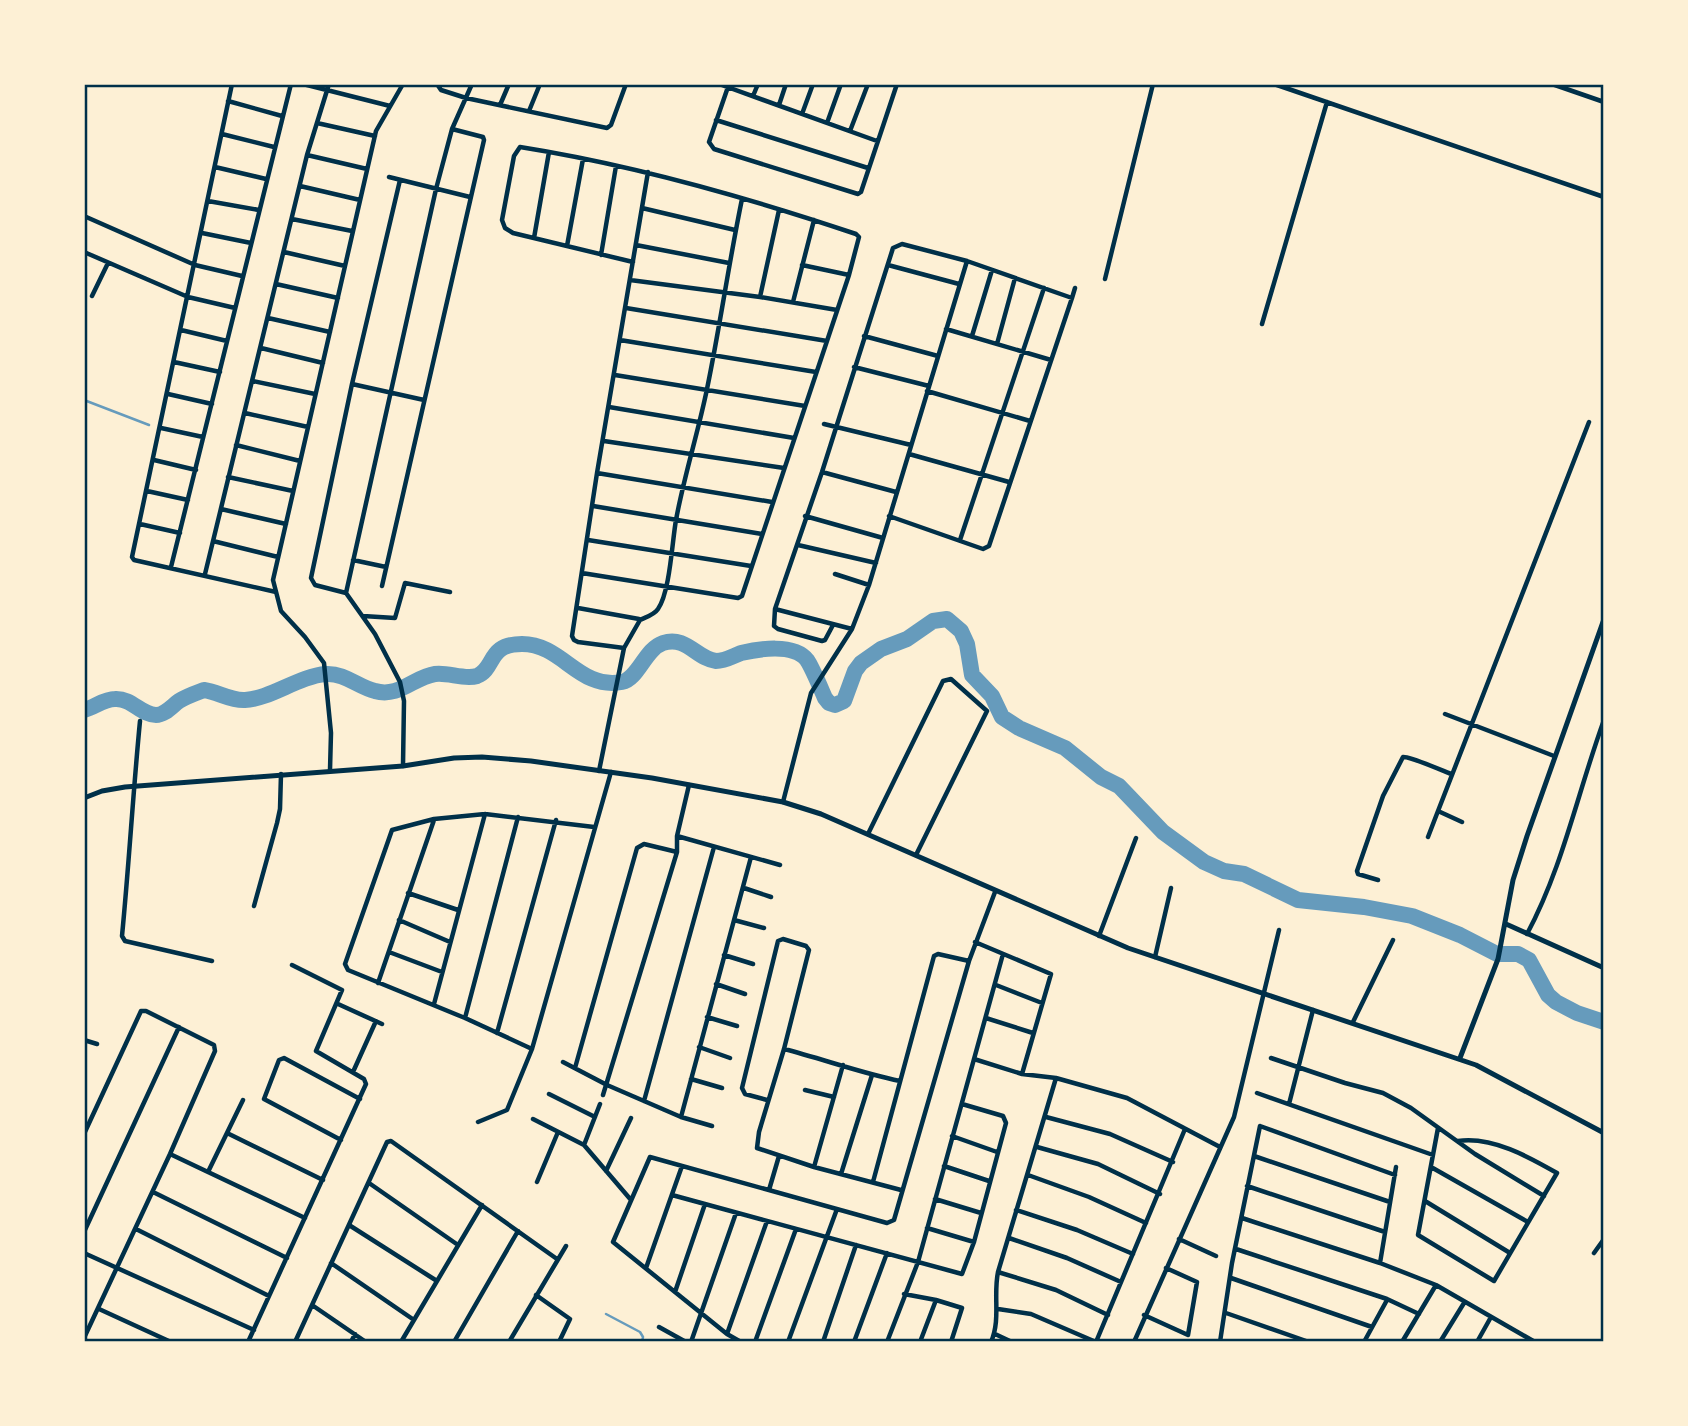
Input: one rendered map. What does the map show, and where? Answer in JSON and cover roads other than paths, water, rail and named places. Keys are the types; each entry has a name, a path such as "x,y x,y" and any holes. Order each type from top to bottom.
{"street":[{"path":"232,84 132,558 276,592"},
{"path":"171,567 291,84"},
{"path":"303,84 390,106"},
{"path":"205,574 307,155 329,84"},
{"path":"330,770 331,733 324,663 281,611 273,580 374,136 403,84"},
{"path":"437,84 438,89 466,99 607,128 611,125 626,84"},
{"path":"346,593 436,189 452,129 472,84"},
{"path":"500,105 509,84"},
{"path":"529,111 540,84"},
{"path":"719,84 728,85 877,141"},
{"path":"753,96 758,84"},
{"path":"779,106 786,84"},
{"path":"802,114 813,84"},
{"path":"827,123 841,84"},
{"path":"850,131 868,84"},
{"path":"728,85 709,142 714,149 858,194 861,192 897,84"},
{"path":"1105,279 1153,84"},
{"path":"1274,84 1604,197"},
{"path":"1552,84 1604,102"},
{"path":"228,101 282,116"},
{"path":"1262,324 1327,102"},
{"path":"716,120 868,169"},
{"path":"317,123 374,136"},
{"path":"382,586 484,140 483,137 452,129"},
{"path":"222,134 274,147"},
{"path":"582,573 740,598 849,275 859,237 814,220 648,172 520,147 514,156 509,181 502,220 505,228 513,233 633,262"},
{"path":"534,238 549,152"},
{"path":"307,155 367,169"},
{"path":"567,246 583,159"},
{"path":"601,254 616,166"},
{"path":"215,167 266,179"},
{"path":"624,648 574,640 572,636 648,172"},
{"path":"388,177 470,197"},
{"path":"400,180 352,384 311,578 315,585 346,593 375,634 400,682 404,701 403,765"},
{"path":"300,186 360,200"},
{"path":"578,608 640,620 659,609 666,586 691,453 707,390 742,199"},
{"path":"208,201 259,210"},
{"path":"642,208 735,230"},
{"path":"761,297 779,210"},
{"path":"84,216 195,265 242,276"},
{"path":"292,219 352,231"},
{"path":"793,302 814,220"},
{"path":"202,233 251,243"},
{"path":"833,625 822,641 778,629 774,626 775,609 822,472 853,367 893,248 902,244 967,261 1072,298"},
{"path":"636,245 729,263"},
{"path":"84,252 188,297 235,308"},
{"path":"284,252 345,266"},
{"path":"783,802 811,693 852,629 869,585 967,261"},
{"path":"92,296 108,262"},
{"path":"802,265 849,275"},
{"path":"888,265 960,284"},
{"path":"972,336 992,270"},
{"path":"997,344 1015,278"},
{"path":"630,280 837,310"},
{"path":"276,284 338,298"},
{"path":"960,540 1044,288"},
{"path":"889,516 983,549 989,546 1075,288"},
{"path":"626,307 827,341"},
{"path":"268,318 330,332"},
{"path":"946,329 1051,360"},
{"path":"181,330 227,341"},
{"path":"864,336 938,356"},
{"path":"620,340 816,372"},
{"path":"261,348 323,363"},
{"path":"174,362 220,372"},
{"path":"853,367 1030,421"},
{"path":"615,375 805,406"},
{"path":"253,381 315,394"},
{"path":"352,384 424,400"},
{"path":"167,394 212,404"},
{"path":"610,407 794,438"},
{"path":"245,413 308,427"},
{"path":"1428,837 1589,422"},
{"path":"824,424 911,445"},
{"path":"160,428 204,438"},
{"path":"604,441 784,468"},
{"path":"236,445 300,461"},
{"path":"908,454 1009,482"},
{"path":"154,460 195,470"},
{"path":"822,472 896,492"},
{"path":"597,473 772,502"},
{"path":"228,477 293,491"},
{"path":"147,491 188,500"},
{"path":"593,506 762,534"},
{"path":"221,509 286,524"},
{"path":"805,516 883,538"},
{"path":"140,524 180,533"},
{"path":"588,540 751,566"},
{"path":"213,541 278,557"},
{"path":"798,545 876,563"},
{"path":"354,560 386,568"},
{"path":"835,574 869,585"},
{"path":"362,616 395,618 406,583 450,592"},
{"path":"775,609 852,629"},
{"path":"1460,1058 1498,959 1513,880 1554,756 1604,619"},
{"path":"598,771 624,648 640,620"},
{"path":"868,834 943,681 951,680 987,711 916,855"},
{"path":"1445,714 1554,756"},
{"path":"1527,934 1561,855 1604,720"},
{"path":"140,722 123,939 212,961"},
{"path":"84,798 102,791 134,786 482,757 611,772 783,802 868,834 1099,937 1460,1058 1604,1133"},
{"path":"1378,880 1358,874 1357,871 1383,796 1403,757 1411,757 1423,765 1451,774"},
{"path":"478,1122 507,1110 532,1049 611,772"},
{"path":"254,906 280,809 281,774"},
{"path":"603,1095 677,852 677,836 689,786"},
{"path":"1438,811 1462,822"},
{"path":"532,1049 345,967 391,830 434,820 485,814 556,820 594,827"},
{"path":"434,1004 485,814"},
{"path":"465,1018 518,817"},
{"path":"378,983 434,820"},
{"path":"497,1033 556,820"},
{"path":"677,836 780,865"},
{"path":"1099,937 1136,838"},
{"path":"576,1068 637,848 644,845 677,852"},
{"path":"644,1101 714,848"},
{"path":"681,1117 751,857"},
{"path":"744,888 771,897"},
{"path":"1155,957 1171,888"},
{"path":"741,1342 727,1334 612,1242 650,1157 887,1223 894,1220 969,961 995,892"},
{"path":"408,893 458,910"},
{"path":"399,920 450,942"},
{"path":"734,920 764,928"},
{"path":"1506,924 1604,968"},
{"path":"1134,1342 1234,1117 1279,930"},
{"path":"767,1100 745,1094 742,1088 778,941 783,939 806,946 809,950 784,1049 767,1100 757,1148 814,1167 901,1190"},
{"path":"1353,1023 1393,940"},
{"path":"975,942 1051,974 1022,1074"},
{"path":"389,952 442,972"},
{"path":"873,1182 934,956 938,954 969,961"},
{"path":"887,1342 918,1262 1003,954"},
{"path":"724,955 753,964"},
{"path":"248,1342 366,1081 316,1051 338,1004 342,993 340,989 292,965"},
{"path":"716,984 746,994"},
{"path":"996,985 1042,1003"},
{"path":"338,1004 382,1024"},
{"path":"1289,1104 1313,1009"},
{"path":"84,1134 141,1011 146,1011 214,1045 215,1051 170,1154 84,1338"},
{"path":"707,1017 737,1026"},
{"path":"986,1018 1034,1033"},
{"path":"353,1072 376,1021"},
{"path":"84,1232 179,1027"},
{"path":"84,1040 97,1044"},
{"path":"699,1047 730,1058"},
{"path":"784,1049 872,1076 900,1081"},
{"path":"341,1140 264,1099 279,1060 284,1058 360,1099"},
{"path":"974,1059 1022,1074 1056,1078 1127,1098 1220,1147"},
{"path":"1270,1059 1383,1093 1412,1108 1438,1128 1544,1196"},
{"path":"563,1062 607,1085 681,1117 712,1126"},
{"path":"814,1167 843,1065"},
{"path":"841,1174 872,1076"},
{"path":"992,1342 998,1309 998,1272 1056,1078"},
{"path":"691,1079 722,1088"},
{"path":"805,1090 834,1097"},
{"path":"1257,1093 1433,1155"},
{"path":"549,1094 594,1117"},
{"path":"208,1172 243,1100"},
{"path":"584,1145 600,1104"},
{"path":"672,1195 961,1274 974,1242 1006,1123 1003,1116 962,1104"},
{"path":"1046,1116 1110,1134 1173,1162"},
{"path":"606,1171 631,1118"},
{"path":"533,1119 584,1145 631,1200"},
{"path":"1220,1342 1260,1126 1395,1175"},
{"path":"1438,1128 1418,1235 1494,1281 1557,1173 1537,1161 1501,1146 1471,1139 1458,1141"},
{"path":"998,1309 1031,1314 1096,1342 1185,1129"},
{"path":"537,1182 558,1132"},
{"path":"227,1133 323,1180"},
{"path":"952,1136 997,1152"},
{"path":"295,1342 387,1142 391,1141 557,1259"},
{"path":"1036,1146 1098,1164 1160,1194"},
{"path":"170,1154 305,1217"},
{"path":"769,1190 779,1156"},
{"path":"1254,1156 1390,1202"},
{"path":"646,1268 682,1166"},
{"path":"944,1166 989,1181"},
{"path":"1381,1263 1396,1167"},
{"path":"1431,1167 1528,1222"},
{"path":"1028,1175 1089,1197 1146,1223"},
{"path":"369,1183 458,1245"},
{"path":"1247,1186 1385,1232"},
{"path":"153,1192 287,1258"},
{"path":"935,1199 981,1213"},
{"path":"1424,1201 1510,1253"},
{"path":"676,1292 705,1204"},
{"path":"401,1342 482,1205"},
{"path":"788,1342 837,1209"},
{"path":"1016,1210 1077,1230 1133,1254"},
{"path":"659,1327 689,1342 736,1213"},
{"path":"1242,1218 1381,1263 1436,1285 1535,1342"},
{"path":"727,1334 767,1221"},
{"path":"349,1225 437,1281"},
{"path":"927,1228 974,1242"},
{"path":"136,1229 269,1296"},
{"path":"755,1342 796,1229"},
{"path":"454,1342 518,1231"},
{"path":"1009,1238 1067,1258 1121,1282"},
{"path":"1180,1239 1216,1256"},
{"path":"1594,1254 1604,1239"},
{"path":"822,1342 856,1245"},
{"path":"509,1342 566,1246"},
{"path":"1236,1249 1387,1299 1419,1314"},
{"path":"84,1253 254,1330"},
{"path":"854,1342 887,1253"},
{"path":"331,1263 414,1320"},
{"path":"1144,1315 1188,1335 1197,1282 1166,1268"},
{"path":"998,1272 1056,1290 1108,1315"},
{"path":"1231,1278 1372,1327"},
{"path":"1402,1342 1436,1285"},
{"path":"904,1294 962,1308 951,1342"},
{"path":"536,1295 570,1319 559,1342"},
{"path":"1364,1342 1387,1299"},
{"path":"920,1342 936,1300"},
{"path":"1440,1342 1464,1303"},
{"path":"312,1305 366,1342"},
{"path":"99,1309 171,1342"},
{"path":"1226,1312 1309,1342"},
{"path":"1477,1342 1491,1317"},
{"path":"351,1342 355,1334"},
{"path":"995,1334 1012,1342"},
{"path":"1516,1342 1520,1334"}],"waterway":[{"path":"84,400 149,425"},
{"path":"84,710 107,700 121,699 146,712 159,715 182,699 204,690 235,699 255,699 305,679 326,674 339,676 375,691 392,692 435,674 477,676 487,668 497,652 511,645 522,644 549,651 594,679 607,683 622,682 633,675 651,651 671,641 716,661 757,650 794,651 807,660 825,698 835,705 844,701 855,671 861,663 881,649 907,639 933,621 947,619 961,631 967,644 972,675 992,696 1002,717 1019,728 1065,748 1101,777 1119,786 1163,832 1204,862 1224,871 1244,874 1298,900 1364,907 1412,916 1460,935 1497,954 1518,954 1529,960 1548,995 1556,1002 1604,1022"},
{"path":"606,1314 640,1332 642,1342"}]}
